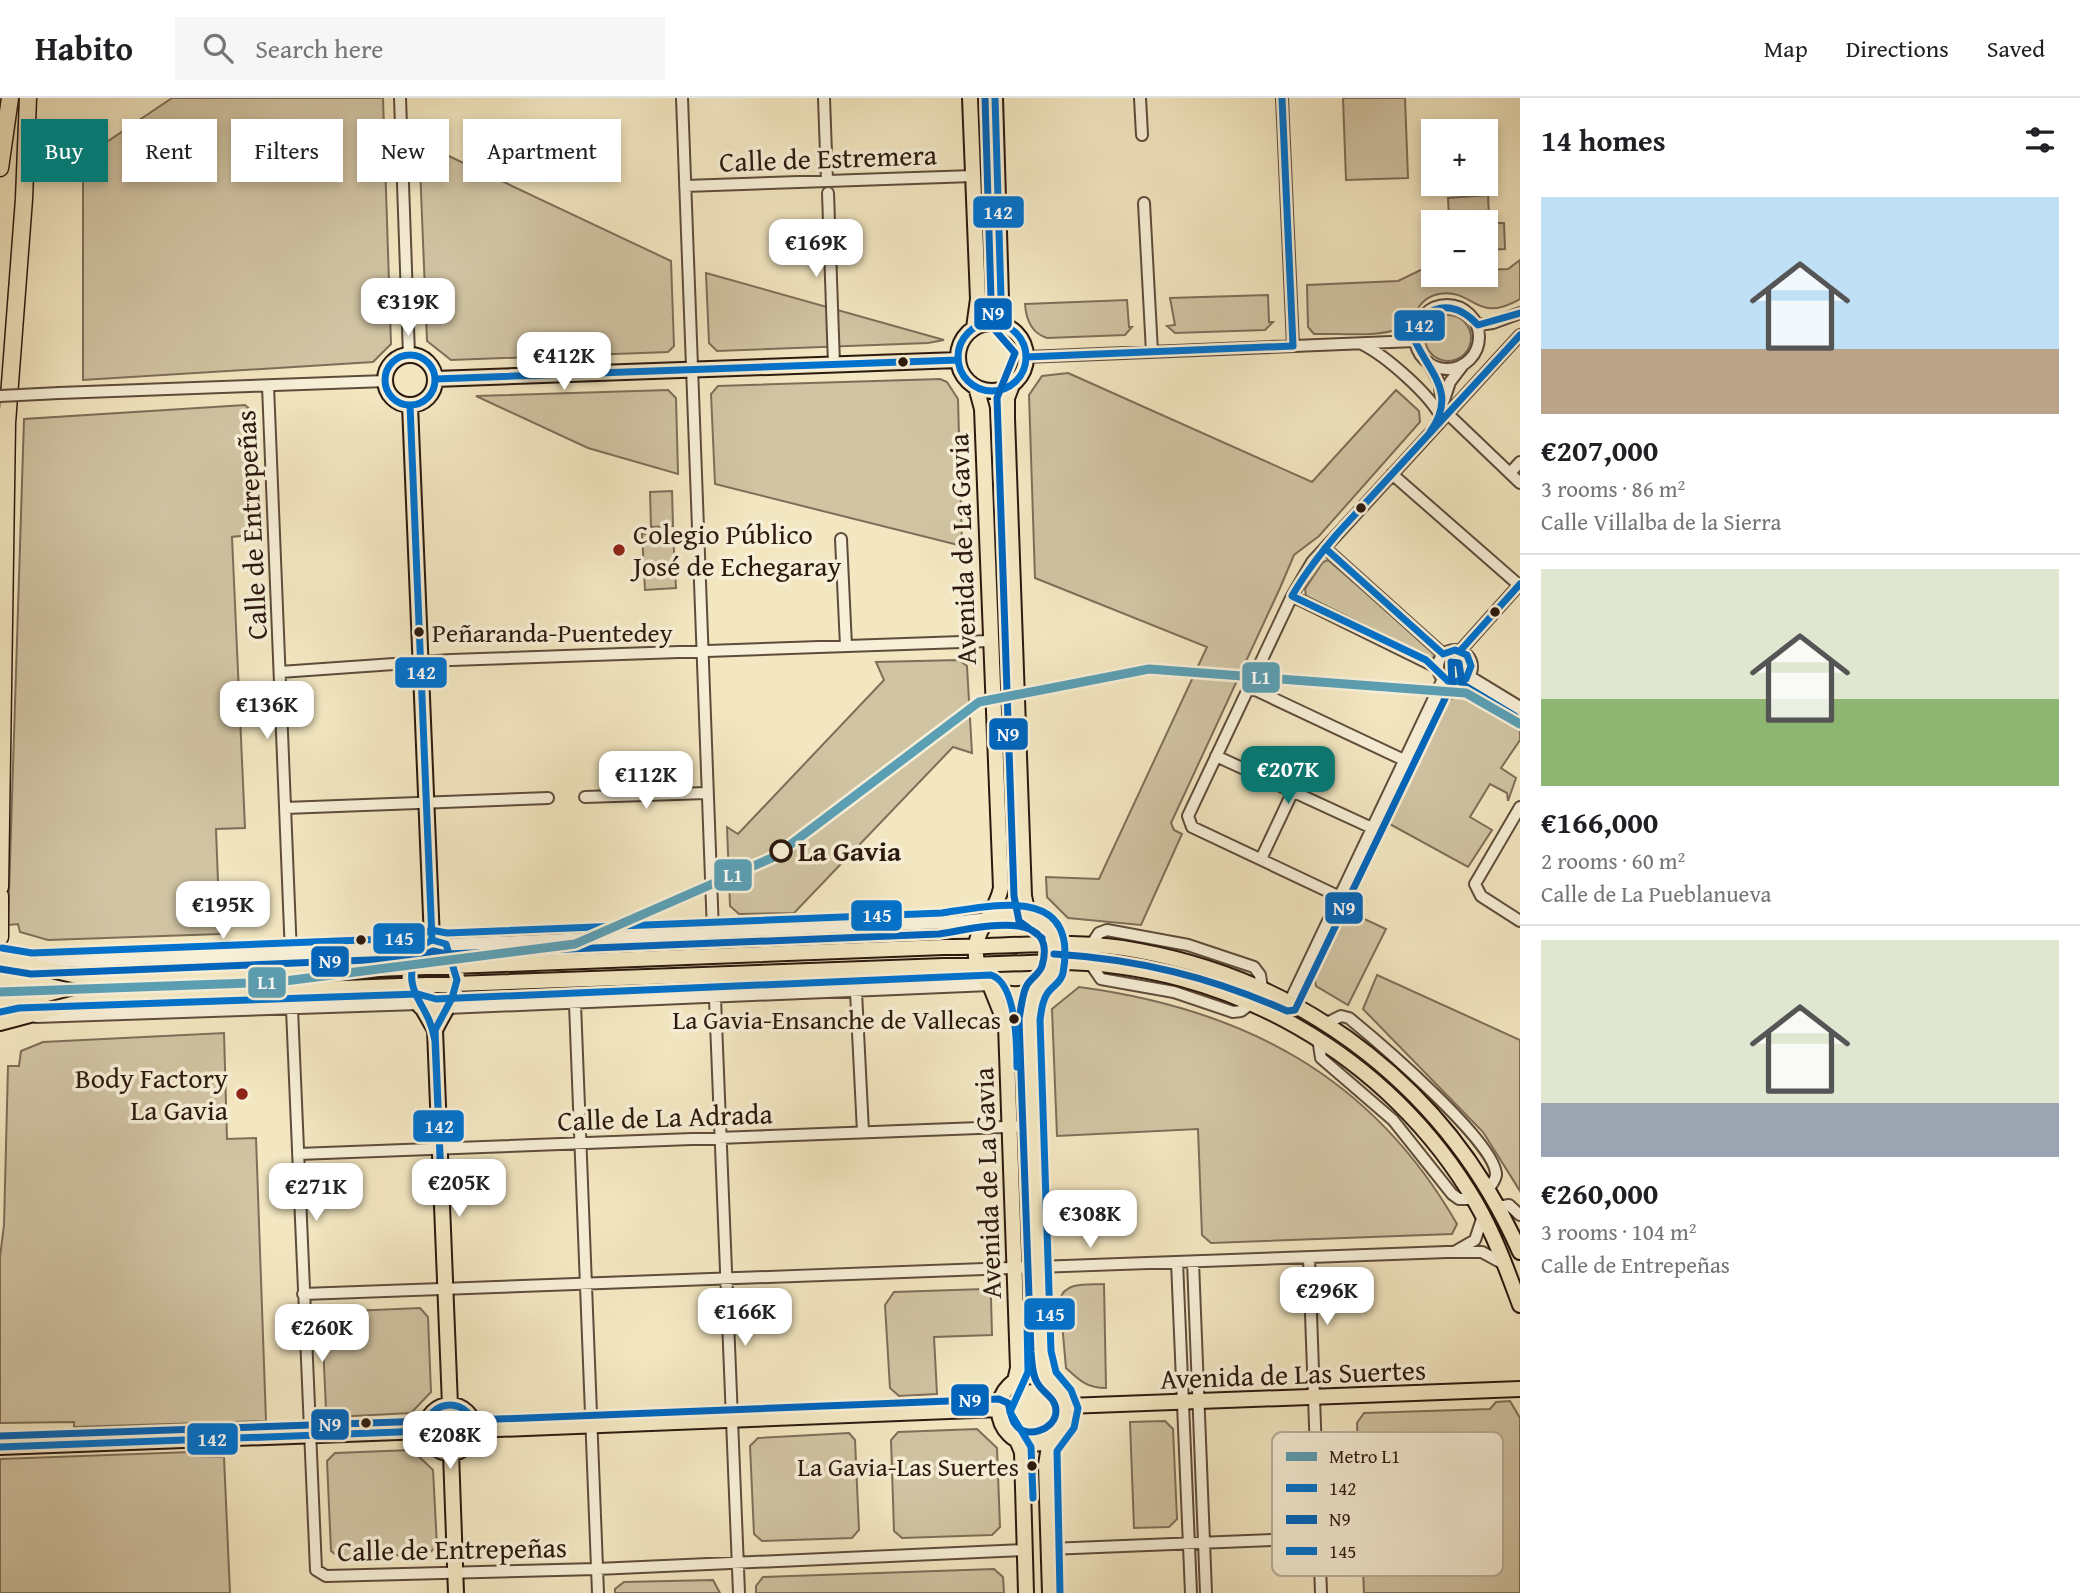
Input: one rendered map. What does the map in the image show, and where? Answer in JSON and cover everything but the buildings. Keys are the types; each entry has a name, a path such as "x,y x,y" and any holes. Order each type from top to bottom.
{"highway":[{"path":"0,168 10,98"},
{"path":"0,887 7,423 24,199 28,98"},
{"path":"0,896 0,937"}],"main road":[{"path":"970,98 978,299 974,328"},
{"path":"995,98 1001,298 1005,326"},
{"path":"984,324 1005,326 1016,333 1024,345 1024,369 1012,385 1000,390 976,387 964,376 958,360 965,337 974,328 984,324"},
{"path":"409,355 425,360 435,379 431,394 418,404 410,405 393,398 386,381 390,365 409,355"},
{"path":"435,379 958,360"},
{"name":"Avenida de La Gavia","path":"1012,385 1007,398 1007,430 1024,897 1028,915"},
{"name":"Avenida de La Gavia","path":"976,387 982,408 1001,888 990,918 982,927 976,947 977,965 990,985 1005,1020 1018,1368 1014,1381"},
{"path":"410,405 427,803 439,942 458,966 454,999 435,1030"},
{"path":"990,918 1007,914 1028,915 1045,926 1055,944 1055,961"},
{"path":"439,942 417,948 408,967 409,984 435,1030 450,1405"},
{"path":"0,958 93,980 1055,944 1139,950 1198,964 1262,988 1327,1023 1376,1059 1419,1098 1458,1144 1498,1207 1520,1252"},
{"path":"0,1023 98,997 1055,961 1134,967 1192,981 1252,1003 1318,1038 1357,1066 1401,1106 1442,1152 1483,1216 1506,1265 1520,1305"},
{"name":"Avenida de La Gavia","path":"1046,1378 1041,1352 1029,1019 1037,990 1046,981 1055,961"},
{"path":"990,985 1011,995 1037,990"},
{"path":"420,1006 447,1008"},
{"path":"1034,1376 1046,1378 1060,1389 1067,1406 1063,1426 1049,1440 1029,1444 1017,1440 1004,1428 999,1409 1006,1389 1014,1381 1034,1376"},
{"name":"Avenida de Las Suertes","path":"1067,1406 1520,1389"},
{"path":"450,1405 467,1412 474,1430 467,1446 451,1453 437,1450 425,1431 432,1413 450,1405"},
{"path":"474,1430 999,1409"},
{"path":"0,1447 425,1431"},
{"path":"1017,1440 1022,1452 1026,1593"},
{"path":"1049,1440 1046,1465 1050,1593"},
{"path":"451,1453 456,1593"}],"street":[{"path":"400,98 409,355"},
{"path":"682,98 713,932"},
{"path":"824,98 827,181"},
{"path":"1140,98 1142,135"},
{"path":"1282,98 1293,346"},
{"name":"Calle de Estremera","path":"685,186 973,176"},
{"path":"828,193 834,364"},
{"path":"1144,203 1152,352"},
{"path":"1443,402 1450,382 1477,349 1480,334 1478,325 1462,309 1437,307 1422,317 1415,341 1440,384 1445,416"},
{"path":"1478,325 1493,323 1520,313"},
{"path":"1340,897 1192,827 1188,816 1292,596 1312,562 1520,335"},
{"path":"1026,357 1415,341"},
{"path":"1362,344 1380,355 1520,483"},
{"path":"1428,362 1444,368 1464,365"},
{"path":"0,396 386,381"},
{"name":"Calle de Entrepeñas","path":"268,386 291,955"},
{"path":"1510,473 1520,462"},
{"path":"1392,474 1520,585 1460,651 1443,654"},
{"path":"841,539 846,646"},
{"path":"1325,548 1443,654"},
{"path":"1292,596 1438,668 1443,679 1457,684 1469,676 1471,662 1460,651"},
{"path":"280,672 421,662 990,640"},
{"path":"1438,668 1443,654"},
{"path":"1469,676 1520,706"},
{"path":"1290,1002 1443,679"},
{"path":"1249,687 1404,760"},
{"path":"1216,756 1372,828"},
{"path":"1261,859 1293,791"},
{"path":"585,797 706,793"},
{"path":"285,808 548,798"},
{"path":"1519,813 1475,881 1475,887 1482,896 1520,921"},
{"path":"439,942 939,924 990,918"},
{"path":"32,964 417,948"},
{"path":"447,1008 990,985"},
{"path":"856,992 863,1132"},
{"path":"715,998 738,1593"},
{"path":"575,1004 598,1593"},
{"path":"19,1018 420,1006"},
{"name":"Calle de Entrepeñas","path":"292,1009 316,1570 326,1576 597,1569 1025,1550"},
{"name":"Calle de La Adrada","path":"298,1154 1034,1126"},
{"path":"1498,1207 1509,1205 1520,1214"},
{"path":"1453,1252 1475,1240 1483,1216"},
{"path":"303,1294 1453,1252 1489,1254 1506,1265"},
{"path":"1309,1258 1314,1432"},
{"path":"1177,1262 1191,1593"},
{"path":"1193,1262 1206,1593"},
{"path":"1049,1549 1272,1540"}],"shaded area":[{"path":"172,98 383,98 384,119 357,119 357,182 386,182 391,344 373,362 83,380 83,182 108,182 108,141 122,132 122,182 217,182 217,119 141,119"},
{"path":"1343,98 1405,98 1408,178 1346,180"},
{"path":"449,156 463,163 463,182 504,182 671,261 674,346 668,352 451,360 427,341 421,182 449,182"},
{"path":"1488,196 1489,210 1449,210 1448,198"},
{"path":"1498,223 1504,223 1505,249 1498,249"},
{"path":"1520,260 1520,299 1505,306 1484,307 1460,296 1439,294 1425,300 1410,320 1392,331 1370,334 1314,334 1308,327 1307,285 1398,281 1421,270 1421,287 1498,287 1498,269 1508,269"},
{"path":"706,273 944,340 928,343 717,351 709,343"},
{"path":"1268,295 1269,322 1273,322 1265,330 1175,333 1167,326 1175,325 1170,298"},
{"path":"1127,300 1129,327 1132,327 1125,335 1047,338 1037,333 1030,325 1025,304"},
{"path":"1448,315 1465,321 1471,338 1465,355 1448,361 1431,355 1425,338 1431,321"},
{"path":"1068,373 1312,482 1396,390 1419,411 1420,422 1319,536 1294,555 1171,823 1174,830 1182,834 1141,925 1068,918 1047,897 1046,877 1099,879 1207,647 1035,578 1029,395 1042,376"},
{"path":"940,379 947,382 958,399 962,546 715,484 711,394 718,386"},
{"path":"668,390 676,398 678,474 588,448 476,396"},
{"path":"245,405 253,412 258,534 232,537 245,828 216,829 220,934 48,940 20,932 18,924 8,925 24,419"},
{"path":"672,491 673,526 651,527 650,492"},
{"path":"673,532 676,588 645,590 642,534"},
{"path":"1328,560 1436,653 1432,660 1306,596 1305,589 1323,562"},
{"path":"959,660 967,666 972,753 953,747 794,913 739,914 730,906 727,827 738,834 884,680 876,662"},
{"path":"1453,698 1465,698 1520,727 1520,740 1501,768 1516,778 1508,801 1507,793 1490,784 1470,817 1492,830 1468,867 1386,822 1442,704"},
{"path":"1345,910 1386,929 1348,1005 1316,986 1314,976"},
{"path":"1377,975 1520,1040 1520,1191 1483,1132 1363,1009"},
{"path":"1079,987 1139,997 1196,1012 1249,1033 1298,1058 1344,1090 1385,1128 1423,1172 1457,1224 1452,1234 1211,1243 1202,1235 1198,1129 1057,1136 1052,1009"},
{"path":"224,1033 227,1139 256,1138 266,1421 74,1427 74,1422 0,1423 0,1257 4,1225 8,1066 19,1066 21,1051 43,1042"},
{"path":"1104,1284 1106,1388 1084,1383 1066,1368 1060,1300 1062,1294 1071,1287"},
{"path":"984,1289 991,1298 992,1335 934,1337 937,1394 899,1396 890,1388 885,1305 894,1292"},
{"path":"420,1308 428,1317 431,1392 411,1413 334,1417 326,1410 322,1320 329,1312"},
{"path":"1510,1401 1520,1418 1520,1593 1364,1593 1363,1576 1503,1576 1503,1432 1357,1432 1357,1423 1364,1413 1490,1409 1496,1402"},
{"path":"1165,1421 1173,1429 1177,1519 1169,1527 1134,1528 1130,1422"},
{"path":"977,1429 997,1448 1000,1527 992,1535 902,1538 894,1531 891,1440 898,1432"},
{"path":"849,1433 855,1440 859,1530 852,1538 762,1541 754,1534 750,1446 758,1438"},
{"path":"412,1450 433,1470 437,1546 428,1554 340,1558 331,1551 327,1461 335,1453"},
{"path":"191,1452 192,1456 224,1457 230,1593 0,1593 0,1459"},
{"path":"994,1569 1003,1577 1004,1593 756,1593 756,1586 763,1577"},
{"path":"713,1580 720,1593 615,1593 615,1589 624,1582"}],"metro line":[{"name":"L1","path":"0,992 277,982 575,944 774,857 979,702 1149,669 1466,693 1520,724"}],"transit line":[{"name":"N9","path":"985,98 991,299 995,330 1015,353 997,398 1014,896 1019,921 1042,938"},
{"name":"142","path":"995,98 1001,298 1005,326"},
{"name":"142","path":"1026,357 1293,346 1282,98"},
{"name":"142","path":"1430,432 1438,419 1442,396 1439,385 1415,341 1422,317 1437,309 1452,308 1478,325 1520,313"},
{"name":"142","path":"992,323 1005,326 1016,333 1023,344 1026,357 1023,370 1016,381 1005,388 992,391 979,388 968,381 961,370 958,357 961,344 968,333 979,326 992,323"},
{"name":"142","path":"1325,548 1443,654 1455,650 1467,655 1471,666 1466,679 1450,683 1426,660 1292,596 1302,579 1313,564 1325,549 1331,541 1337,534 1520,335"},
{"name":"142","path":"410,355 427,363 435,380 427,397 410,405 393,397 385,380 393,363 410,355"},
{"name":"142","path":"435,379 958,360"},
{"name":"142","path":"410,405 432,940"},
{"name":"142","path":"1460,651 1520,584"},
{"name":"N9","path":"1054,954 1144,965 1230,988 1287,1011 1295,1010 1452,684 1451,662 1459,663 1462,684 1515,716"},
{"name":"145","path":"2,948 32,953 414,938 431,930 447,933 942,913 1008,905 1029,907 1046,913 1058,925 1065,945 1063,973 1045,997 1040,1020 1051,1351 1056,1372 1071,1390 1078,1408 1074,1428 1057,1451 1060,1593"},
{"name":"N9","path":"0,969 31,974 417,958 433,951 446,954 939,934 1009,925 1025,928 1038,934 1044,947 1042,966 1026,987 1019,1019 1031,1352 1036,1381 1052,1399 1056,1411 1055,1418 1046,1428 1032,1432 1020,1429 1012,1419 1008,1403 999,1399 474,1420 465,1424 459,1438 444,1441 433,1424 426,1421 0,1436"},
{"name":"142","path":"432,940 446,944 457,980 452,998 435,1030 441,1180 435,1041 432,1027 413,988 412,978 417,948 432,940"},
{"name":"145","path":"0,1012 19,1008 418,994 436,999 991,975 999,980 1010,1002 1017,1067"},
{"name":"145","path":"1027,1321 1028,1372 1010,1412 1031,1447 1033,1498"},
{"name":"142","path":"450,1405 467,1412 474,1429 467,1446 450,1453 433,1446 426,1429 433,1412 450,1405"},
{"name":"142","path":"0,1447 425,1431"}],"place":[{"name":"Colegio Público José de Echegaray","path":"619,550"},
{"name":"Peñaranda-Puentedey","path":"419,632"},
{"name":"La Gavia","path":"781,851"},
{"name":"La Gavia-Ensanche de Vallecas","path":"1014,1019"},
{"name":"Body Factory La Gavia","path":"242,1094"},
{"name":"La Gavia-Las Suertes","path":"1032,1466"}]}
